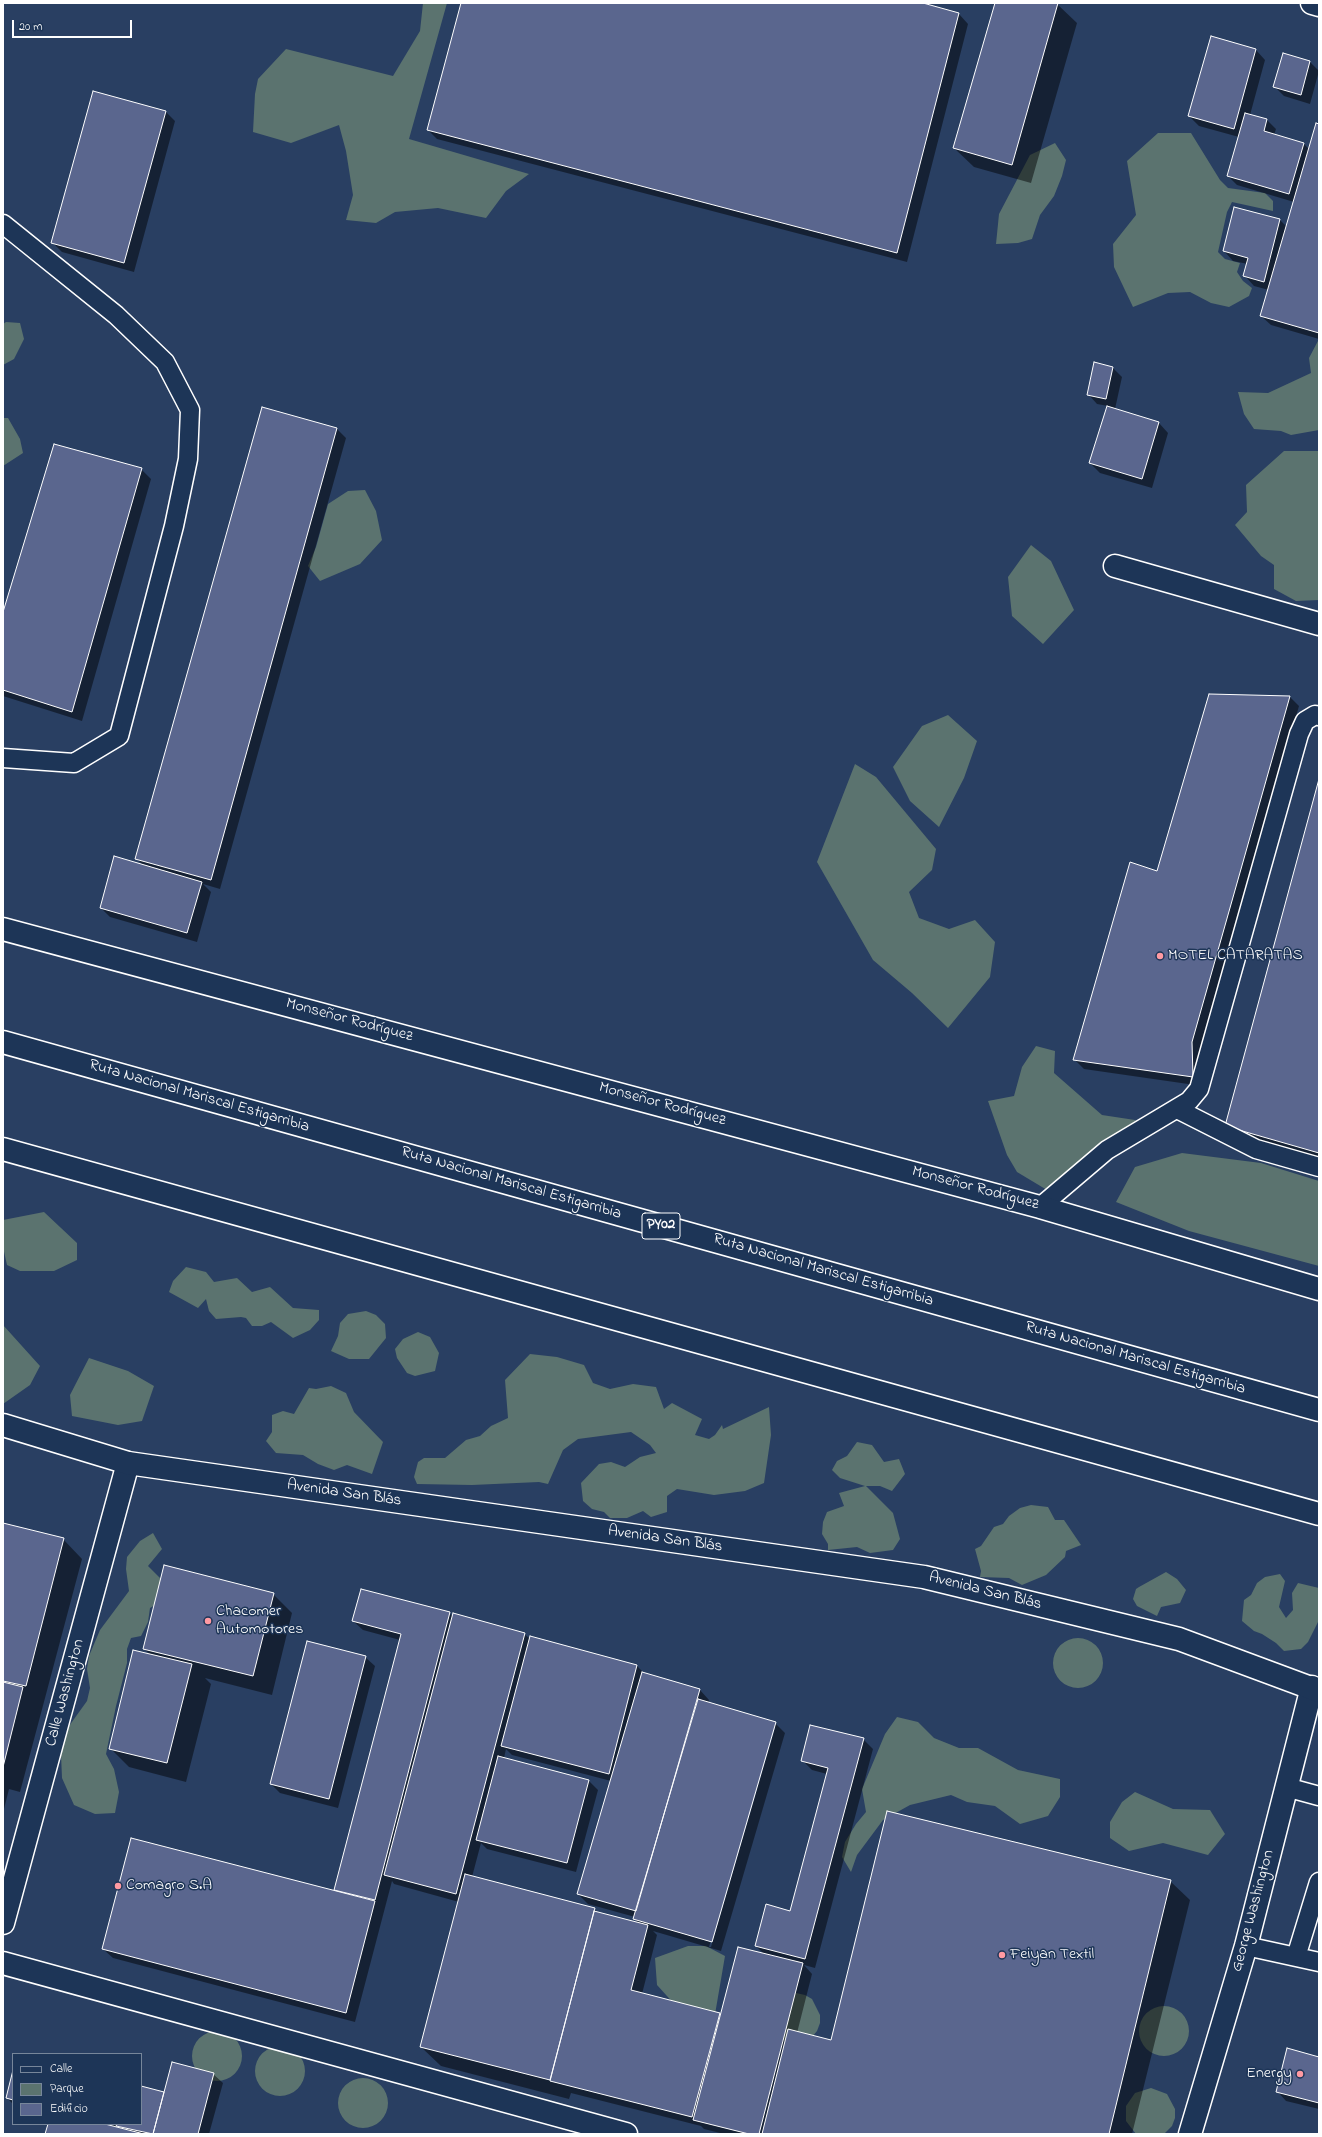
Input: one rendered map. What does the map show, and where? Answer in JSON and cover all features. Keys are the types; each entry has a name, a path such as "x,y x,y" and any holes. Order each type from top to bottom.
{"main road":[{"path":"1312,3 1319,5"},
{"path":"1115,566 1319,624"},
{"name":"Monseñor Rodríguez","path":"3,929 1040,1207 1319,1289"},
{"name":"Ruta Nacional Mariscal Estigarribia","path":"3,1042 1319,1410"},
{"path":"3,1149 1319,1514"},
{"name":"Avenida San Blás","path":"3,1425 128,1463 924,1577 1179,1639 1316,1689"},
{"name":"Calle Washington","path":"5,1913 128,1463"},
{"name":"George Washington","path":"1190,2134 1246,1946 1286,1787 1316,1689"},
{"path":"3,1963 626,2134"}],"lane":[{"path":"3,224 116,316 165,362 190,410 188,459 174,526 119,736 74,763 3,758"},
{"path":"1040,1207 1107,1150 1177,1109 1189,1101 1199,1089 1299,734 1305,721 1315,715 1319,716"},
{"path":"1177,1109 1256,1149 1319,1167"},
{"path":"1286,1787 1319,1796"},
{"path":"1296,1957 1319,1882"},
{"path":"1246,1946 1319,1962"}],"green space":[{"path":"423,3 447,3 409,139 529,174 506,191 486,218 438,208 395,212 376,223 346,220 353,195 346,151 339,125 291,143 253,132 255,94 258,79 286,49 393,76 420,31"},
{"path":"1158,133 1191,133 1220,180 1228,188 1265,193 1273,201 1273,211 1232,202 1227,212 1218,252 1225,259 1240,263 1237,272 1243,281 1252,288 1249,296 1229,307 1211,303 1190,292 1168,293 1133,307 1114,267 1113,244 1136,215 1127,161"},
{"path":"1055,143 1066,160 1062,176 1054,196 1040,215 1032,239 1018,243 996,244 999,214 1030,155"},
{"path":"6,322 20,323 24,339 14,359 3,365 3,324"},
{"path":"1319,339 1319,430 1291,435 1281,431 1254,429 1244,414 1238,392 1268,393 1311,373 1309,358"},
{"path":"3,418 8,418 20,439 23,453 3,466"},
{"path":"1284,451 1319,451 1319,600 1296,601 1274,589 1274,565 1261,556 1235,525 1247,512 1246,485"},
{"path":"365,490 376,511 382,540 360,564 320,581 308,566 316,547 328,504 348,491"},
{"path":"1031,545 1051,561 1074,610 1043,644 1012,616 1008,577"},
{"path":"948,715 977,741 964,778 939,827 910,801 893,767 922,726"},
{"path":"855,764 876,777 936,849 932,870 909,892 919,918 949,929 975,920 995,942 990,977 948,1028 912,993 873,960 817,862"},
{"path":"1036,1046 1055,1051 1054,1073 1102,1115 1135,1120 1148,1132 1047,1190 1017,1172 1007,1155 988,1101 1014,1096 1022,1067"},
{"path":"1182,1153 1261,1163 1319,1181 1319,1266 1189,1231 1116,1202 1135,1167"},
{"path":"44,1212 77,1243 77,1260 54,1271 20,1271 7,1265 3,1247 3,1220"},
{"path":"186,1267 206,1272 214,1282 237,1278 252,1292 270,1287 293,1308 319,1310 319,1320 310,1330 293,1338 271,1322 262,1326 252,1326 246,1318 241,1317 216,1319 209,1311 206,1299 198,1308 169,1292 173,1281"},
{"path":"366,1311 376,1315 385,1324 386,1338 369,1359 349,1359 331,1351 338,1336 340,1323 348,1314"},
{"path":"3,1325 40,1366 30,1385 3,1404"},
{"path":"418,1332 430,1337 439,1353 435,1371 415,1376 407,1373 397,1358 395,1349 403,1339"},
{"path":"530,1354 557,1357 584,1365 593,1383 610,1389 633,1384 656,1387 664,1409 672,1403 702,1419 695,1435 709,1439 715,1435 722,1425 723,1429 769,1407 771,1435 764,1483 745,1491 714,1495 677,1489 667,1496 667,1512 651,1517 643,1511 627,1518 610,1518 604,1512 592,1509 583,1501 581,1483 599,1464 611,1462 625,1467 640,1457 656,1453 650,1445 631,1432 578,1439 563,1450 548,1484 539,1482 472,1485 417,1484 414,1477 418,1462 424,1458 445,1458 466,1440 480,1436 491,1426 508,1418 505,1380"},
{"path":"89,1358 128,1371 154,1386 142,1421 118,1425 72,1416 70,1395"},
{"path":"331,1386 346,1393 354,1412 383,1442 372,1474 347,1465 334,1470 318,1464 303,1455 276,1453 266,1441 272,1432 272,1415 283,1411 294,1414 309,1388 316,1389"},
{"path":"857,1442 872,1445 884,1462 899,1459 905,1474 892,1491 880,1486 866,1486 893,1513 900,1539 893,1550 870,1553 857,1547 828,1550 828,1544 822,1534 823,1522 827,1512 844,1506 839,1493 865,1486 840,1478 832,1470 837,1461 847,1456"},
{"path":"1031,1505 1048,1507 1055,1520 1064,1520 1081,1545 1066,1551 1065,1557 1046,1575 1022,1585 1009,1578 980,1577 981,1571 975,1549 981,1546 994,1527 1003,1524 1009,1516 1020,1508"},
{"path":"153,1533 162,1549 148,1566 167,1585 165,1599 150,1608 148,1622 141,1636 131,1638 127,1649 127,1663 106,1754 114,1769 119,1792 115,1813 95,1814 74,1805 62,1778 61,1755 64,1733 87,1701 90,1688 87,1669 89,1656 100,1630 129,1591 126,1569 127,1557 140,1541"},
{"path":"1166,1572 1177,1579 1186,1590 1180,1603 1161,1607 1157,1616 1137,1606 1133,1599 1136,1589"},
{"path":"1280,1574 1285,1581 1279,1607 1286,1618 1293,1610 1292,1593 1298,1583 1319,1588 1319,1620 1308,1642 1301,1649 1284,1651 1276,1643 1254,1631 1242,1621 1244,1600 1251,1595 1257,1583 1265,1577"},
{"path":"1073,1638 1083,1638 1096,1645 1103,1658 1103,1668 1096,1681 1083,1688 1073,1688 1064,1684 1057,1677 1053,1668 1053,1658 1057,1649 1064,1642"},
{"path":"897,1717 918,1722 934,1738 959,1748 978,1748 1018,1770 1060,1779 1060,1797 1048,1816 1020,1824 995,1806 967,1802 951,1795 910,1805 883,1820 857,1855 851,1872 842,1857 845,1842 856,1824 866,1812 862,1789 885,1734"},
{"path":"1135,1792 1173,1809 1210,1810 1225,1834 1208,1855 1163,1843 1129,1851 1110,1838 1110,1822 1122,1802"},
{"path":"688,1946 706,1946 725,1956 713,2026 686,2017 657,1985 655,1958"},
{"path":"796,1993 805,1995 812,1999 820,2015 820,2023 817,2031 812,2037 789,2042 781,2039 788,1994"},
{"path":"1159,2006 1169,2006 1182,2013 1189,2026 1189,2036 1182,2049 1169,2056 1159,2056 1150,2052 1143,2045 1139,2036 1139,2026 1143,2017 1150,2010"},
{"path":"212,2031 222,2031 235,2038 242,2051 242,2061 235,2074 222,2081 212,2081 203,2077 196,2070 192,2061 192,2051 196,2042 203,2035"},
{"path":"280,2046 289,2048 298,2053 303,2062 305,2071 303,2080 298,2089 289,2094 280,2096 271,2094 262,2089 257,2080 255,2071 257,2062 262,2053 271,2048"},
{"path":"358,2078 368,2078 381,2085 388,2098 388,2108 381,2121 368,2128 358,2128 349,2124 342,2117 338,2108 338,2098 342,2089 349,2082"},
{"path":"1151,2088 1167,2094 1175,2109 1175,2118 1172,2126 1164,2134 1136,2134 1126,2121 1126,2106 1135,2093"}],"building":[{"path":"461,3 923,3 959,13 897,253 427,130"},
{"path":"995,3 1058,3 1012,165 953,148"},
{"path":"1211,36 1256,49 1234,129 1188,116"},
{"path":"1283,53 1310,61 1301,95 1273,87"},
{"path":"93,91 166,111 124,263 51,243"},
{"path":"1245,113 1267,119 1264,131 1304,143 1289,194 1227,176"},
{"path":"1316,123 1319,124 1319,333 1260,316"},
{"path":"1234,207 1280,219 1264,282 1243,276 1248,258 1223,251"},
{"path":"1094,362 1113,367 1106,399 1087,395"},
{"path":"1107,406 1159,422 1142,479 1089,463"},
{"path":"262,407 337,428 211,880 135,859"},
{"path":"54,444 142,468 72,712 3,690 3,612"},
{"name":"MOTEL CATARATAS","path":"1209,694 1290,696 1192,1042 1193,1077 1073,1060 1130,862 1157,871"},
{"name":"MOTEL CATARATAS","path":"1319,779 1319,1153 1225,1126"},
{"path":"114,856 202,882 187,933 100,908"},
{"path":"3,1523 64,1538 26,1686 3,1681"},
{"name":"Chacomer Automotores","path":"164,1565 274,1593 253,1676 143,1649"},
{"path":"361,1589 450,1612 375,1900 334,1890 401,1634 352,1621"},
{"path":"453,1613 525,1633 456,1894 384,1875"},
{"path":"530,1636 637,1665 609,1774 501,1746"},
{"path":"307,1641 366,1656 329,1799 270,1784"},
{"path":"133,1650 192,1664 167,1763 109,1749"},
{"path":"642,1672 700,1689 636,1911 577,1894"},
{"path":"3,1682 23,1687 3,1767"},
{"path":"698,1699 776,1722 712,1942 633,1919"},
{"path":"810,1725 864,1738 805,1959 755,1946 766,1904 790,1911 828,1768 801,1761"},
{"path":"498,1756 589,1780 567,1863 476,1840"},
{"name":"Feiyan Textil","path":"887,1811 1171,1880 1109,2134 762,2134 788,2029 831,2040"},
{"path":"131,1838 375,1901 346,2013 102,1949"},
{"path":"465,1874 595,1908 550,2080 420,2047"},
{"path":"594,1911 648,1925 631,1990 720,2013 692,2117 550,2081"},
{"path":"738,1947 803,1963 759,2134 749,2134 693,2120"},
{"name":"Energy","path":"1287,2048 1319,2057 1319,2103 1276,2092"},
{"path":"172,2062 214,2073 198,2134 153,2134"},
{"path":"12,2074 12,2100 6,2098"},
{"path":"142,2086 164,2092 153,2134 116,2126 142,2125"},
{"path":"48,2125 109,2125 144,2134 45,2134"}],"place":[{"name":"MOTEL CATARATAS","path":"1160,956"},
{"name":"Chacomer Automotores","path":"208,1621"},
{"name":"Comagro S.A","path":"118,1886"},
{"name":"Feiyan Textil","path":"1002,1955"},
{"name":"Energy","path":"1300,2074"}]}
